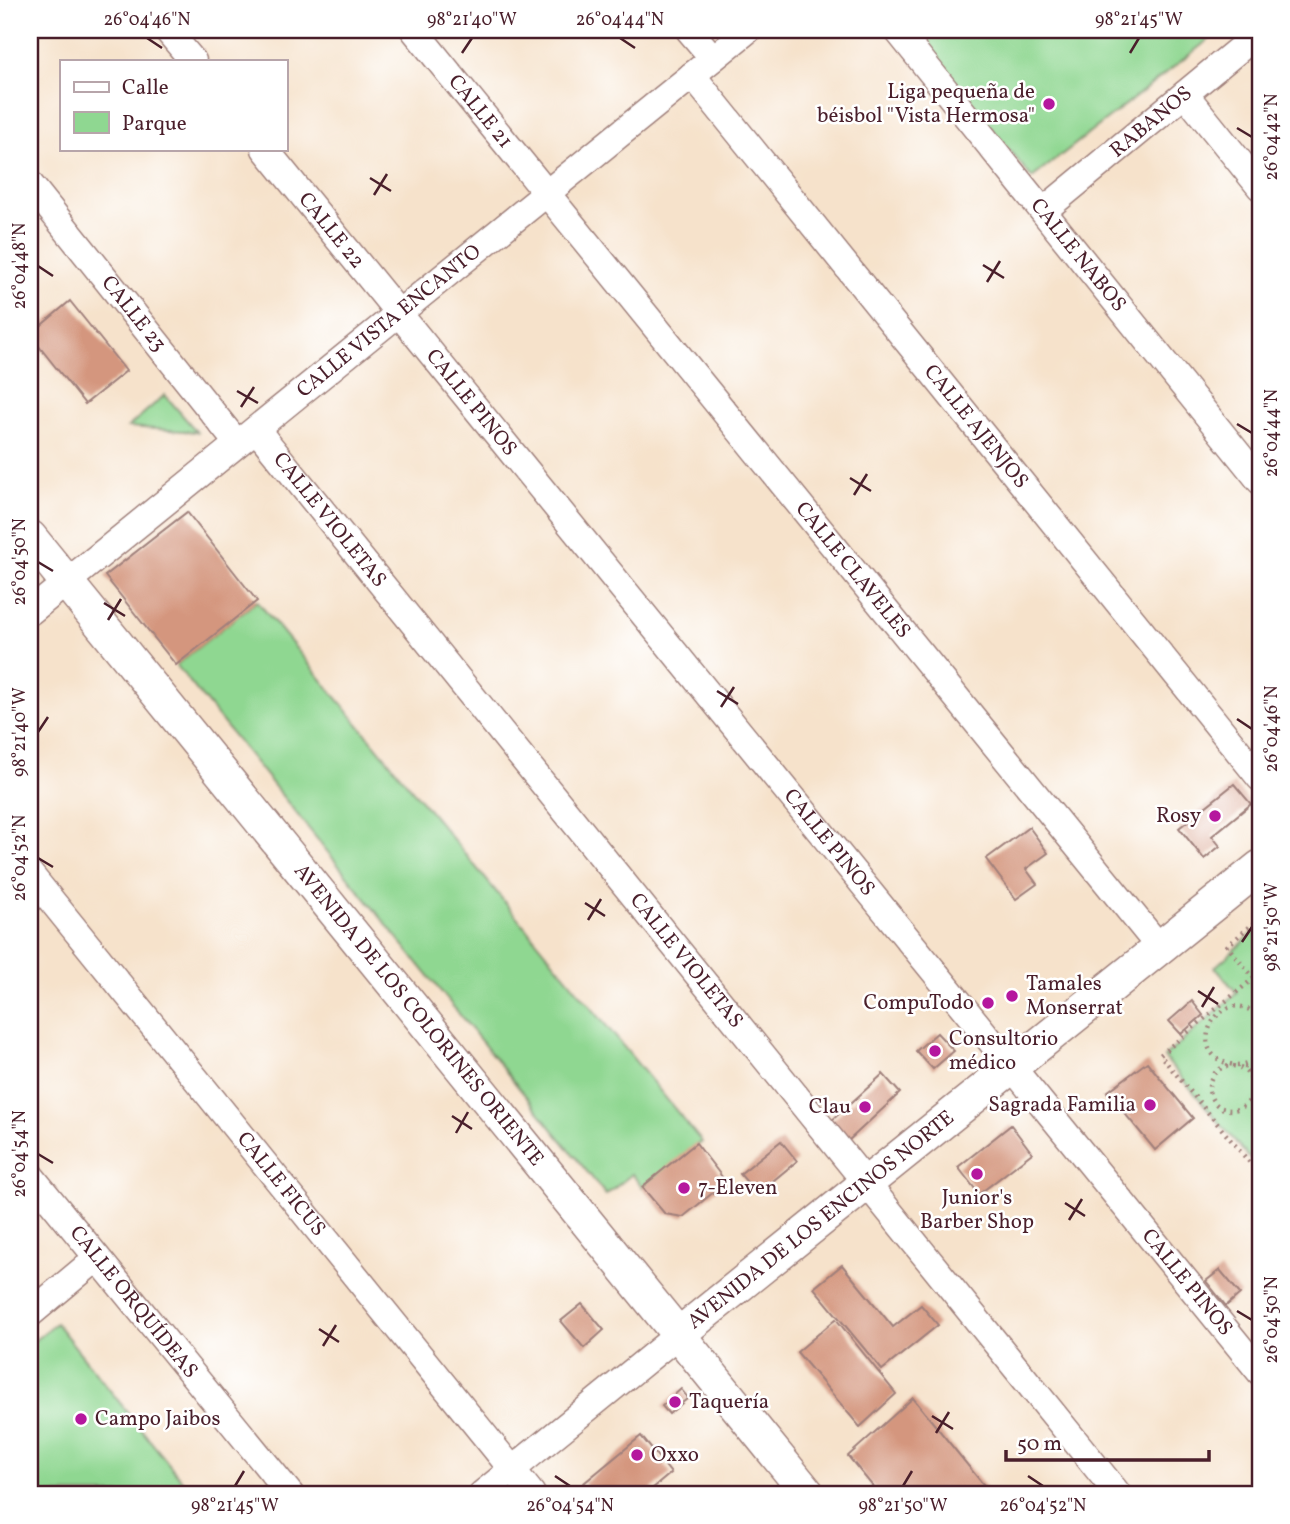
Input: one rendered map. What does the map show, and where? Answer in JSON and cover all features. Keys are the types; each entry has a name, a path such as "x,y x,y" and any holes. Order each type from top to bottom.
{"street":[{"path":"167,30 192,60"},
{"name":"CALLE 21","path":"414,30 547,193"},
{"path":"689,30 713,58"},
{"name":"CALLE VISTA ENCANTO","path":"30,612 748,30"},
{"name":"CALLE NABOS","path":"897,30 1260,481"},
{"name":"RABANOS","path":"1043,211 1260,32"},
{"name":"CALLE AJENJOS","path":"692,75 1260,778"},
{"path":"1185,94 1260,187"},
{"name":"CALLE 22","path":"266,150 399,313"},
{"name":"CALLE 23","path":"30,184 246,436"},
{"name":"CALLE CLAVELES","path":"547,193 1160,948"},
{"name":"CALLE PINOS","path":"399,313 1260,1372"},
{"name":"CALLE VIOLETAS","path":"246,436 867,1184 1118,1494"},
{"name":"AVENIDA DE LOS COLORINES ORIENTE","path":"30,537 808,1494"},
{"name":"AVENIDA DE LOS ENCINOS NORTE","path":"482,1494 1260,867"},
{"name":"CALLE FICUS","path":"30,874 532,1494"},
{"name":"CALLE ORQUÍDEAS","path":"30,1175 290,1494"},
{"path":"30,1314 97,1258"}],"path":[{"path":"1260,918 1227,946 1260,985"},
{"path":"1254,978 1160,1055 1260,1175"},
{"path":"1259,1016 1241,1007 1222,1010 1210,1024 1208,1043 1218,1059 1227,1064 1246,1064 1260,1054"},
{"path":"1233,1065 1246,1071 1251,1077 1253,1092 1246,1105 1239,1109 1224,1110 1212,1101 1208,1087 1219,1068 1233,1065 1260,1069"}],"green space":[{"name":"Liga pequeña de béisbol \"Vista Hermosa\"","path":"912,30 1221,30 1032,178"},
{"path":"165,395 197,432 128,427"},
{"path":"257,601 702,1142 642,1187 632,1174 606,1195 176,665"},
{"path":"1260,927 1260,1171 1164,1057 1237,993 1215,967"},
{"name":"Campo Jaibos","path":"56,1323 193,1494 30,1494 30,1344"}],"building":[{"path":"70,301 126,371 85,404 30,335"},
{"path":"187,512 257,601 176,665 105,576"},
{"name":"Rosy","path":"1234,784 1251,804 1212,836 1220,846 1204,859 1179,828"},
{"path":"1029,827 1048,853 1026,869 1037,884 1016,899 986,859"},
{"path":"1192,1001 1203,1015 1181,1034 1169,1021"},
{"name":"Consultorio médico","path":"937,1033 954,1051 933,1069 916,1051"},
{"name":"Sagrada Familia","path":"1147,1062 1193,1118 1155,1150 1107,1092"},
{"name":"Clau","path":"883,1074 900,1093 848,1141 830,1122"},
{"path":"1011,1125 1032,1153 979,1194 958,1167"},
{"path":"781,1141 797,1161 757,1194 740,1174"},
{"path":"696,1143 726,1182 683,1217 665,1214 642,1187"},
{"path":"842,1265 893,1327 921,1305 938,1325 882,1370 814,1288"},
{"path":"1220,1270 1240,1294 1226,1306 1206,1281"},
{"path":"582,1304 604,1330 584,1348 561,1321"},
{"path":"836,1319 896,1394 860,1427 797,1352"},
{"name":"Taquería","path":"681,1389 688,1398 669,1414 662,1406"},
{"path":"913,1398 991,1494 879,1494 848,1456"},
{"name":"Oxxo","path":"641,1436 671,1473 646,1494 593,1494 584,1483"}],"place":[{"name":"Liga pequeña de béisbol \"Vista Hermosa\"","path":"1049,104"},
{"name":"Rosy","path":"1215,816"},
{"name":"Tamales Monserrat","path":"1012,996"},
{"name":"CompuTodo","path":"988,1003"},
{"name":"Consultorio médico","path":"935,1051"},
{"name":"Sagrada Familia","path":"1150,1105"},
{"name":"Clau","path":"865,1107"},
{"name":"Junior's Barber Shop","path":"977,1174"},
{"name":"7-Eleven","path":"684,1188"},
{"name":"Taquería","path":"675,1402"},
{"name":"Campo Jaibos","path":"81,1419"},
{"name":"Oxxo","path":"637,1455"}]}
